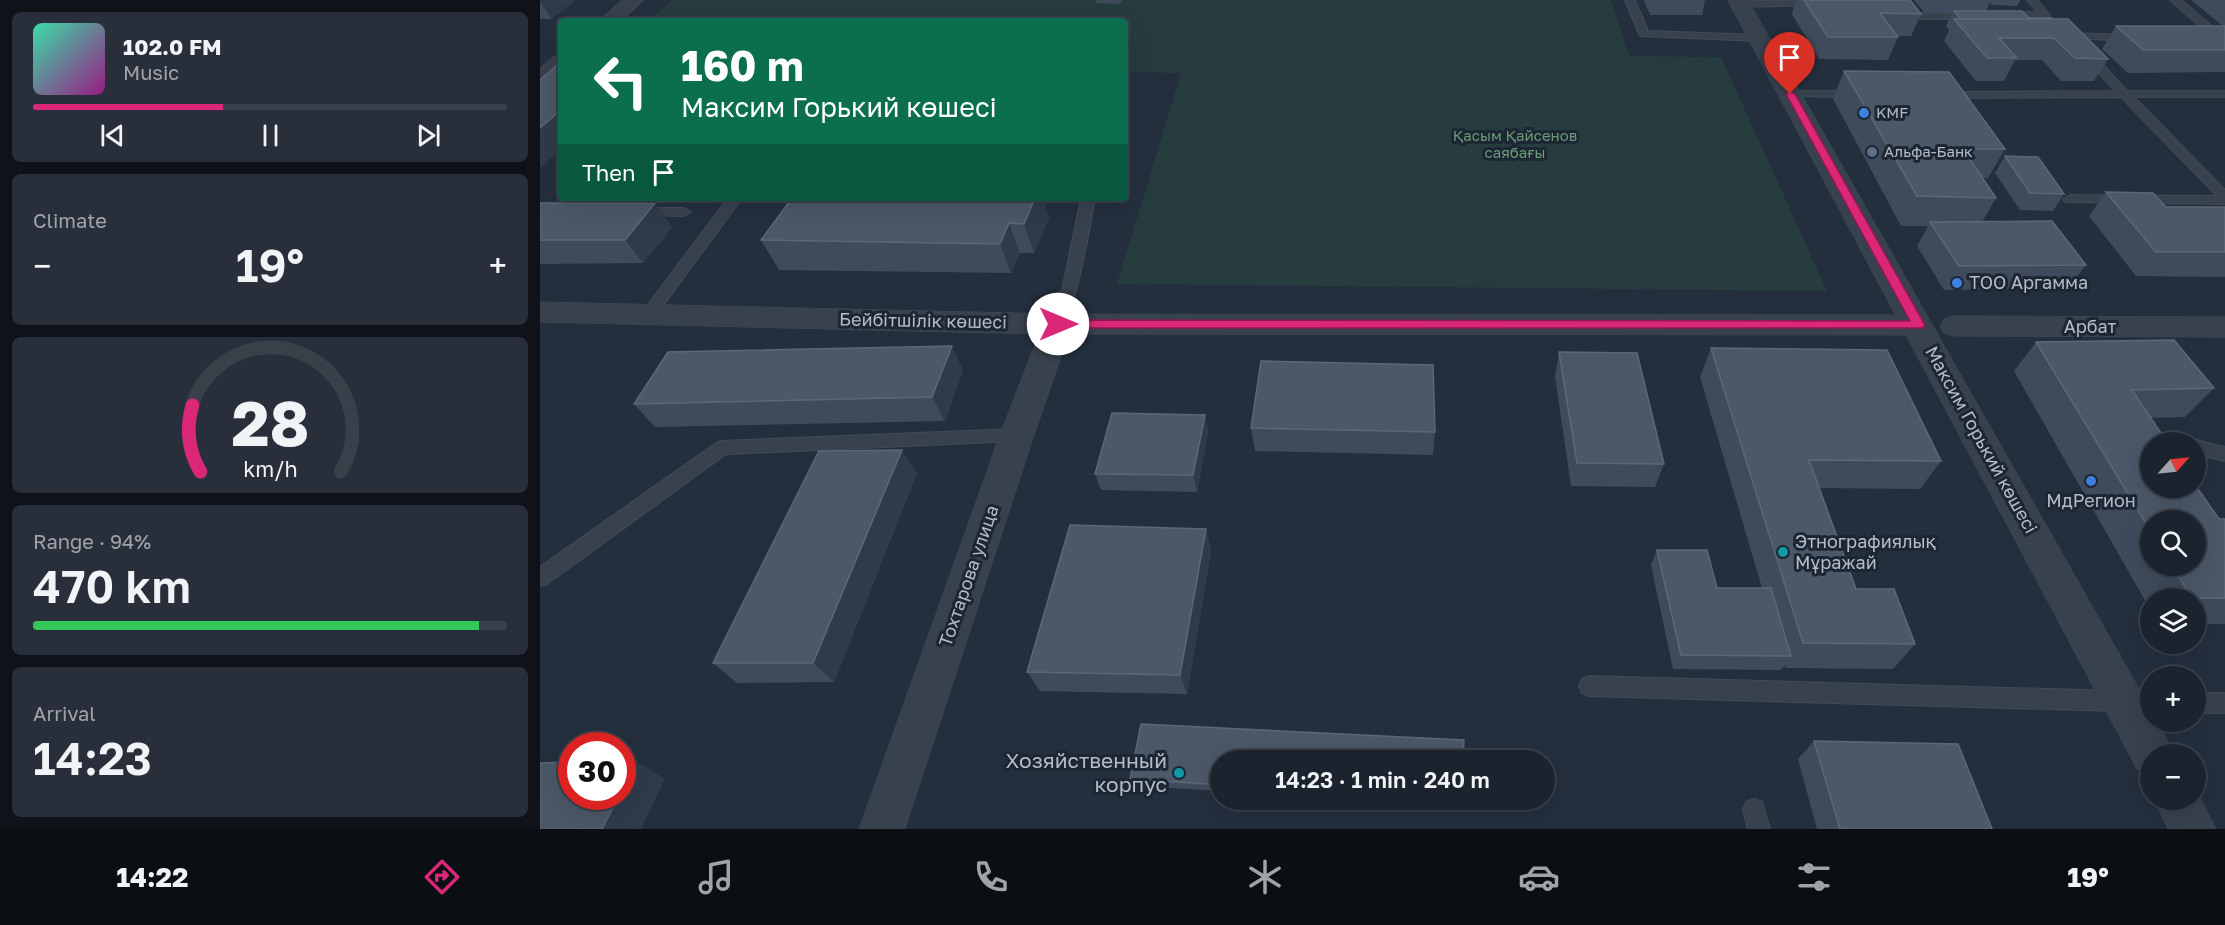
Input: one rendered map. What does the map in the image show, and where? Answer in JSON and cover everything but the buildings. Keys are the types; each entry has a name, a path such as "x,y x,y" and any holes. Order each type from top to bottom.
{"street":[{"path":"613,18 634,0"},
{"name":"Максим Горький көшесі","path":"1739,2 1918,325 2137,702 2149,744"},
{"path":"540,79 558,64"},
{"name":"Бейбітшілік көшесі","path":"540,312 1058,324 1918,325"},
{"name":"Тохтарова улица","path":"882,829 1017,435 1058,324"},
{"name":"Арбат","path":"1955,326 2225,327"},
{"path":"2183,810 2193,829"}],"lane":[{"path":"1630,0 1644,34 1760,38"},
{"path":"1998,16 2045,15 2032,0"},
{"path":"2175,0 2223,40 2199,40"},
{"path":"1739,2 1833,2"},
{"path":"1896,3 1915,16 1986,16"},
{"path":"2140,38 2070,36 2225,198"},
{"path":"1790,94 1870,94"},
{"path":"1927,95 2225,94"},
{"path":"2070,199 2225,198"},
{"path":"649,314 733,201"},
{"path":"1058,324 1070,286 1087,201"},
{"path":"629,212 684,212"},
{"path":"540,578 722,448 1017,435"},
{"path":"2206,449 2225,454"},
{"path":"1589,686 2137,702"},
{"path":"2206,703 2225,703"}],"green space":[{"name":"Қасым Қайсенов саябағы","path":"672,0 1611,0 1629,56 1721,57 1827,291 1117,284 1181,73 1128,72 1128,18 652,18"}],"place":[{"name":"KMF","path":"1864,113"},
{"name":"Альфа-Банк","path":"1872,152"},
{"name":"ТОО Аргамма","path":"1957,283"},
{"name":"МдРегион","path":"2091,481"},
{"name":"Этнографиялық Мұражай","path":"1783,552"},
{"name":"Хозяйственный корпус","path":"1179,773"}],"route":[{"path":"1058,324 1918,325 1790,94"}]}
